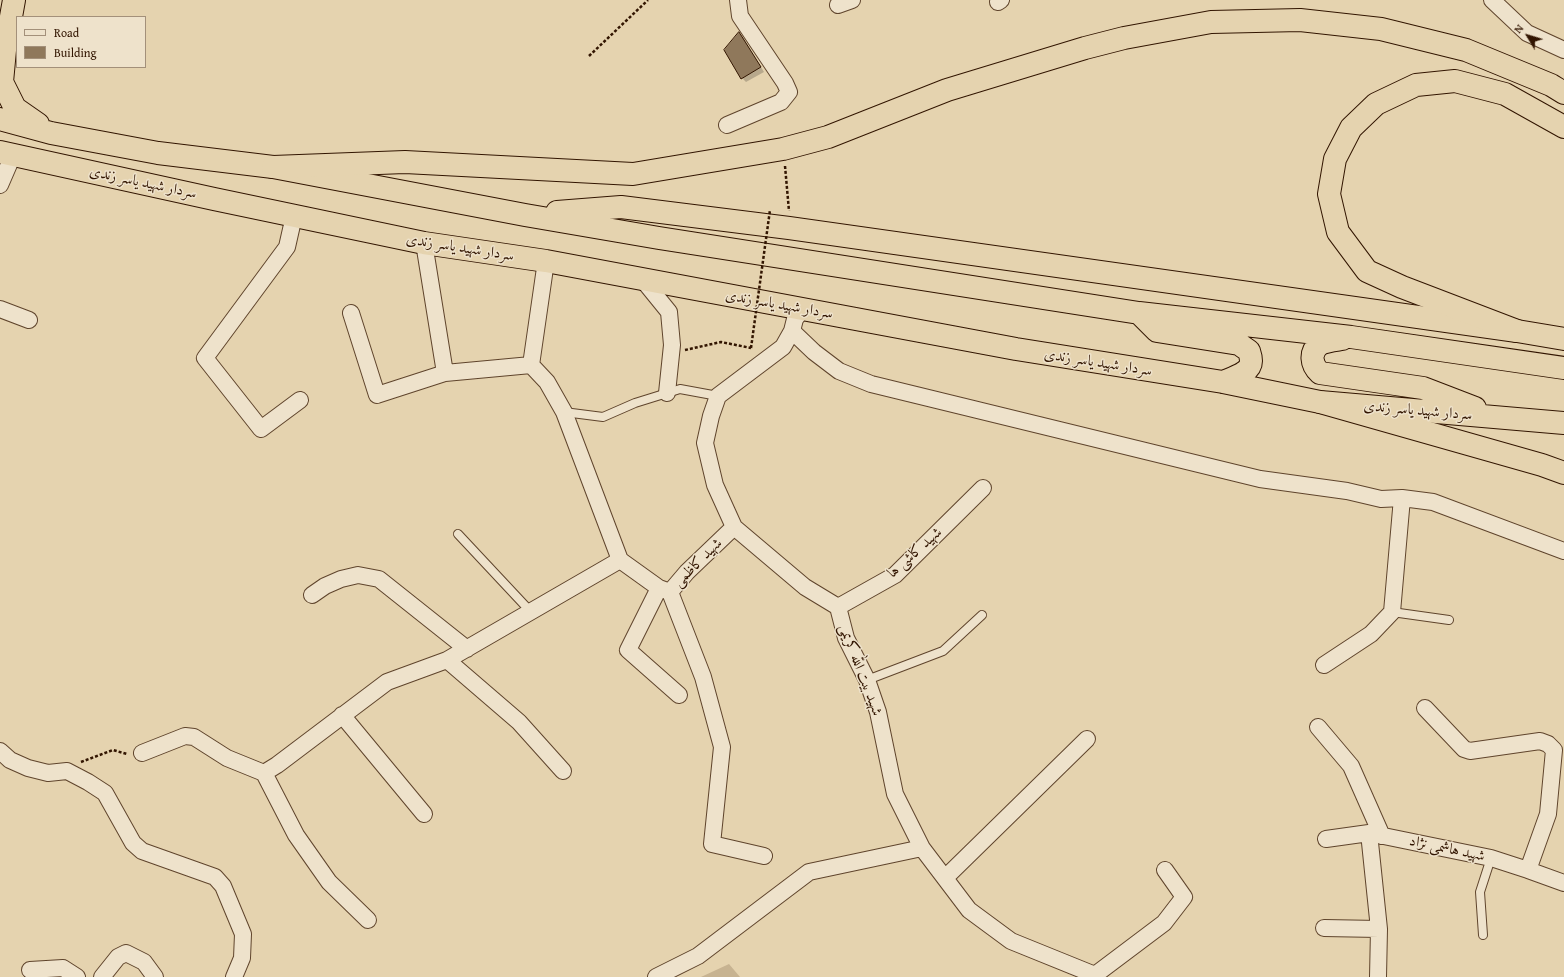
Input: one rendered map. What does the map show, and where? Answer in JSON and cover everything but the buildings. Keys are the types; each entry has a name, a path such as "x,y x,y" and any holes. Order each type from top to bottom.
{"highway":[{"path":"14,0 5,50 2,82 15,108 51,133"},
{"path":"274,167 405,162 633,174 783,149 828,138 947,90 1085,48 1124,38 1212,22 1300,20 1381,29 1466,50 1550,85 1564,93"},
{"path":"1517,331 1402,287 1367,271 1338,232 1330,194 1335,159 1350,128 1376,104 1416,85 1455,81 1505,94 1564,127"},
{"name":"سردار شهید یاسر زندی","path":"0,119 51,133 158,153 274,167 525,215 659,238 1139,313 1351,337 1564,368"},
{"name":"سردار شهید یاسر زندی","path":"6,153 424,243 546,261 1016,349 1223,382 1320,402 1564,423"},
{"path":"525,215 621,207 789,228 1517,331 1564,339"},
{"path":"1139,313 1157,331 1239,344 1249,351 1251,360 1250,367 1240,375 1223,382"},
{"path":"1351,337 1322,343 1315,349 1312,355 1312,363 1320,373 1423,388 1499,417"},
{"path":"1320,402 1542,465 1564,473"}],"street":[{"path":"727,126 781,102 789,92 785,83 740,16 738,0"},
{"path":"1492,0 1527,33 1564,50"},
{"path":"0,185 6,153"},
{"path":"294,216 287,247 205,358 261,429 300,400"},
{"path":"424,243 445,373"},
{"path":"531,365 546,261"},
{"path":"644,280 669,312 672,345 667,393"},
{"path":"0,309 29,320"},
{"path":"718,396 783,347 792,331 795,319 802,310"},
{"path":"351,313 377,395 445,373 531,365"},
{"path":"792,331 814,352 839,371 871,384 1260,479 1347,491 1381,499 1402,498 1433,502 1564,550"},
{"path":"264,773 277,765 387,682 447,660 620,560 564,412 547,382 531,365"},
{"name":"شهید بیت الله کریمی","path":"718,396 711,416 705,443 715,485 734,527 805,587 838,607 846,638 867,680 878,712 895,794 922,848 969,910 1011,941 1094,976"},
{"name":"شهید کاشی ها","path":"838,607 895,575 983,488"},
{"path":"1324,665 1371,634 1392,612 1402,498"},
{"name":"شهید کاظمی","path":"620,560 664,590 687,572 734,527"},
{"path":"312,595 325,586 341,579 358,575 379,579 467,649"},
{"path":"664,590 628,650 679,695"},
{"path":"664,590 703,676 722,747 712,844 764,856"},
{"path":"447,660 519,722 563,771"},
{"path":"1425,708 1464,750 1470,751 1540,741 1548,744 1554,750 1548,814 1528,870"},
{"path":"342,715 424,814"},
{"path":"1318,727 1351,766 1376,834 1379,929 1378,977"},
{"path":"142,753 185,736 194,736 227,758 264,773 296,835 329,882 368,920"},
{"path":"945,878 1087,739"},
{"path":"0,751 10,760 28,768 48,773 67,771 88,782 105,793 132,843 142,851 215,877 223,886 243,934 242,958 234,977"},
{"name":"شهید هاشمی نژاد","path":"1326,839 1376,834 1491,858 1564,883"},
{"path":"656,977 698,956 809,872 922,848"},
{"path":"1094,976 1164,923 1184,897 1165,870"},
{"path":"1324,928 1379,929"},
{"path":"102,977 118,957 126,953 144,962 154,977"},
{"path":"30,970 63,968 78,977"}],"lane":[{"path":"564,412 603,417 635,403 680,389 718,396"},
{"path":"458,534 532,612"},
{"path":"1392,612 1449,620"},
{"path":"867,680 943,651 982,615"},
{"path":"1483,935 1480,892 1491,858"}],"path":[{"path":"589,56 648,0"},
{"path":"783,149 789,228"},
{"path":"671,354 721,342 751,348 770,210"},
{"path":"79,762 114,750 129,754 142,753"}],"shaded area":[{"path":"729,964 740,977 701,977"}]}
